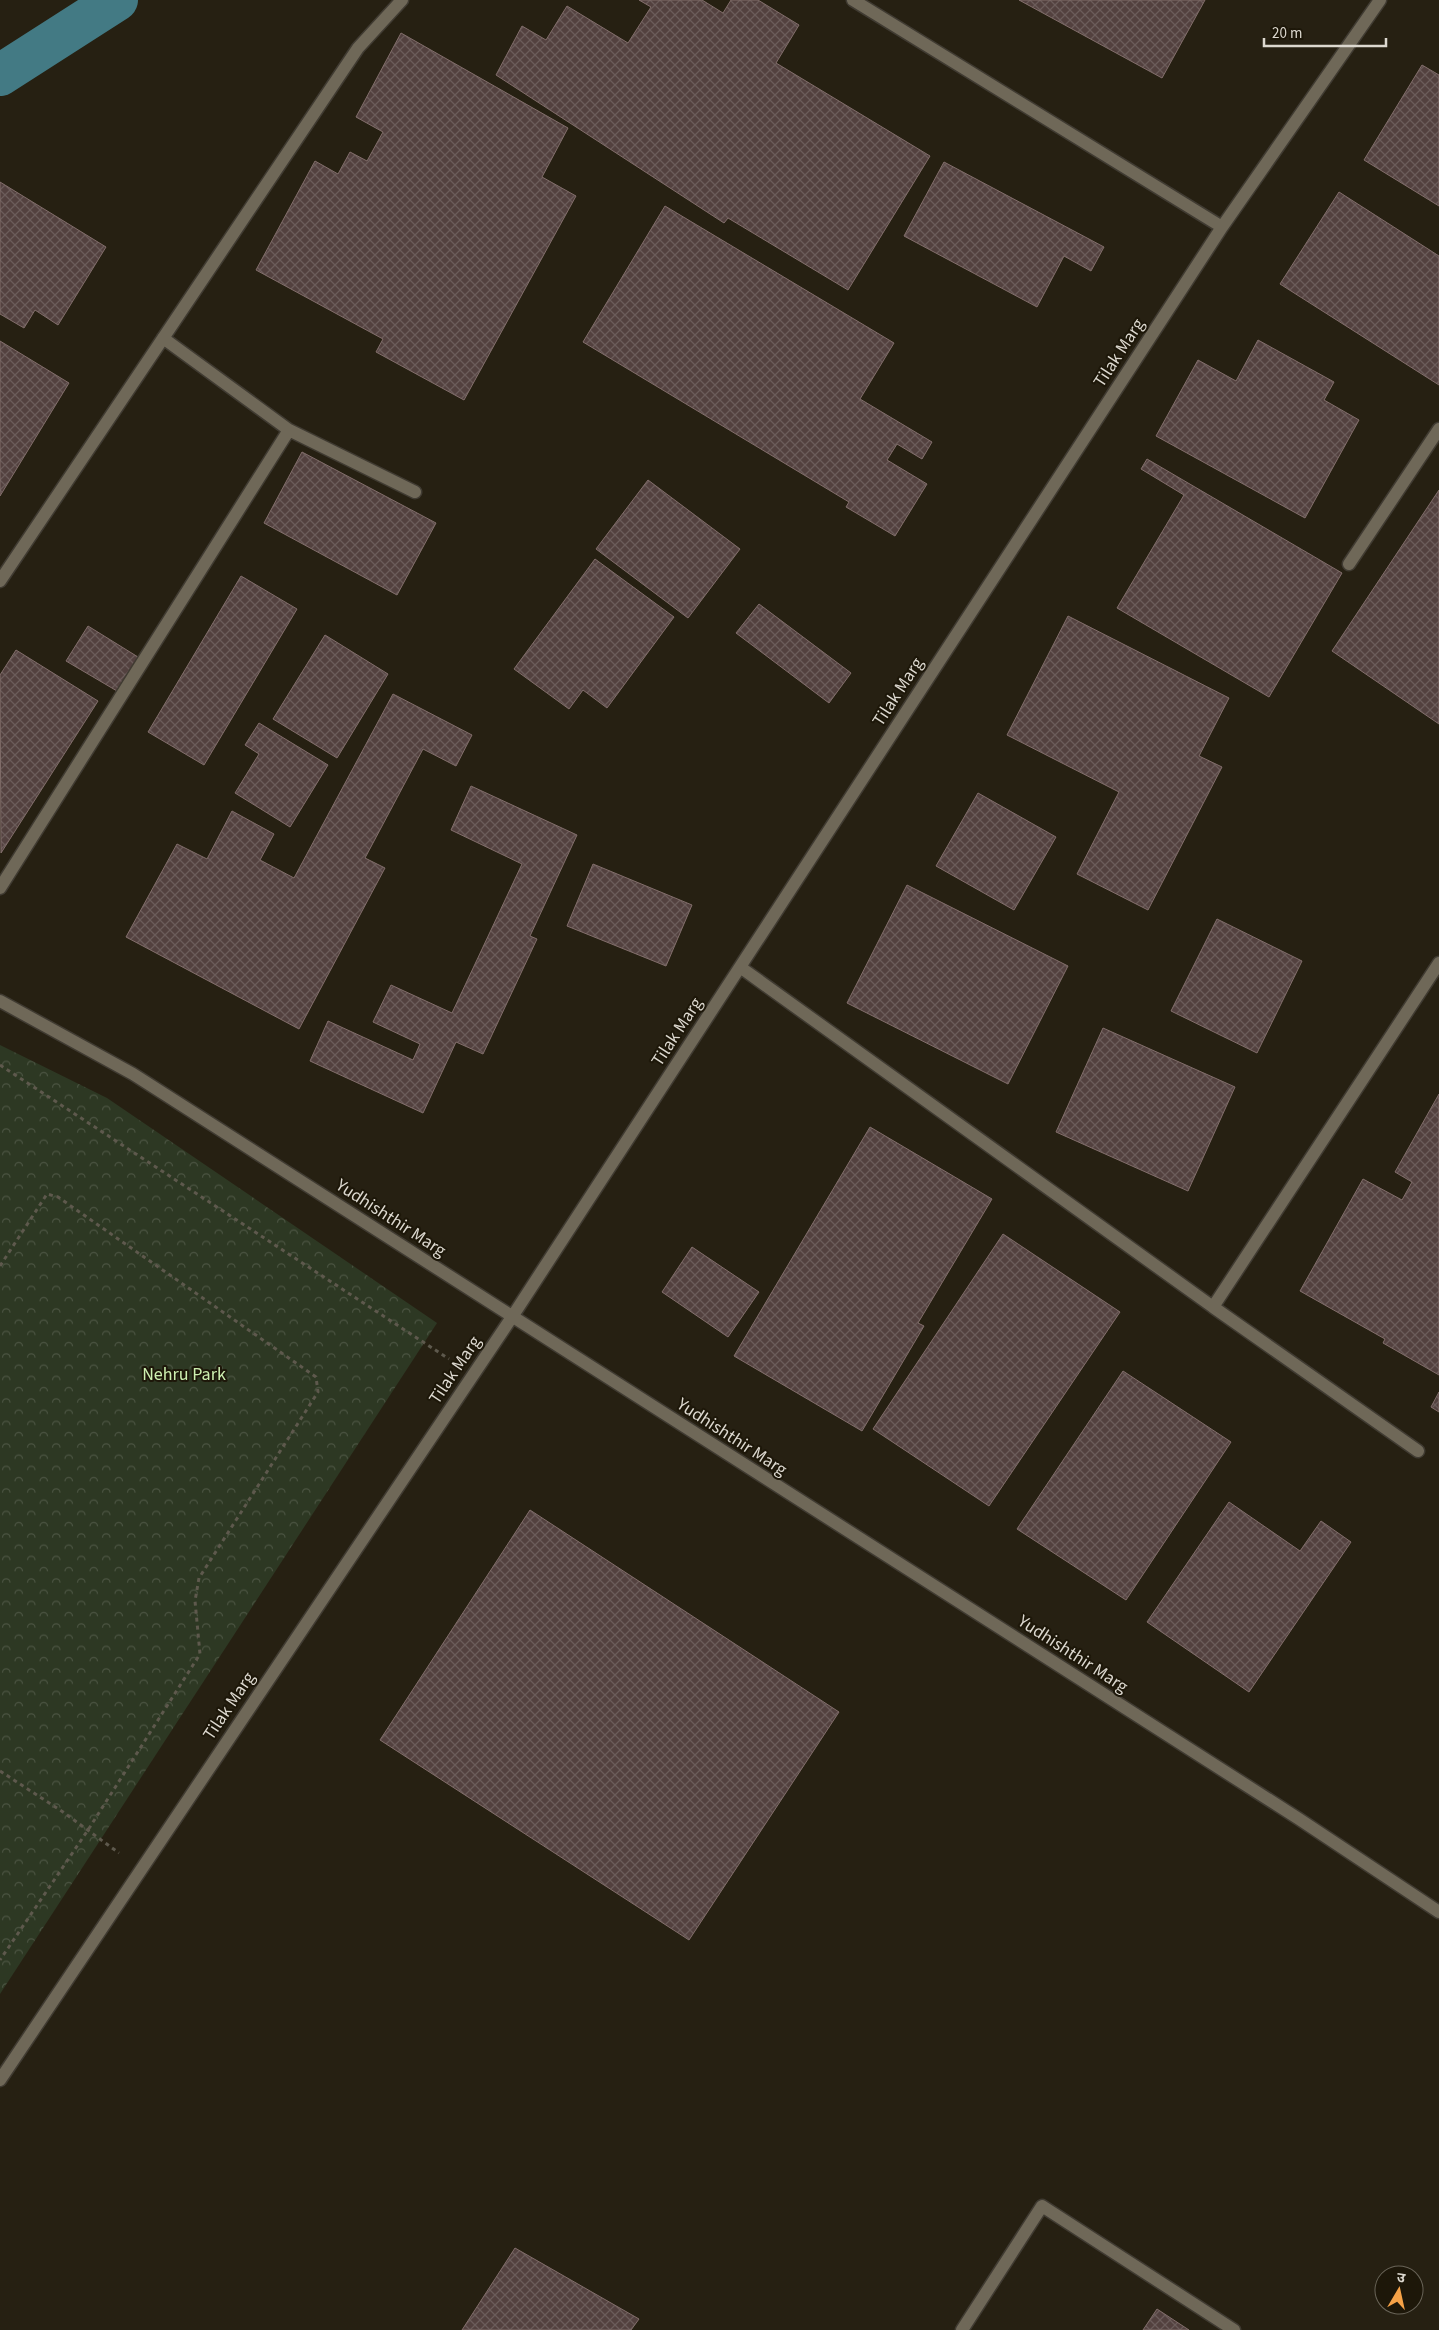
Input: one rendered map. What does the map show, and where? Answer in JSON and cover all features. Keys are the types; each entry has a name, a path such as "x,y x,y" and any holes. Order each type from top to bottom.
{"street":[{"path":"0,581 358,48 402,0"},
{"path":"853,0 1222,227"},
{"name":"Tilak Marg","path":"0,2080 512,1317 1222,227 1380,0"},
{"path":"163,338 289,430 415,492"},
{"path":"1349,564 1439,428"},
{"path":"0,888 289,430"},
{"path":"1213,1307 1439,963"},
{"path":"740,967 1213,1307 1418,1451"},
{"name":"Yudhishthir Marg","path":"0,1001 133,1074 1299,1819 1439,1912"},
{"path":"962,2330 1042,2206 1234,2330"}],"path":[{"path":"0,1065 473,1375"},
{"path":"0,1266 47,1194 58,1197 316,1377 318,1392 199,1578 195,1601 200,1654 88,1830 0,1960"},
{"path":"0,1771 142,1869"}],"green space":[{"name":"Nehru Park","path":"0,1045 107,1098 437,1323 0,1994"}],"building":[{"path":"639,0 702,0 723,13 731,0 758,0 799,25 776,63 930,156 848,290 728,218 724,223 496,75 522,26 546,40 567,6 628,43 651,7"},
{"path":"1019,0 1205,0 1162,78"},
{"path":"401,33 568,128 542,177 576,196 464,400 376,352 383,339 256,270 315,161 338,174 350,152 367,161 383,132 356,117"},
{"path":"1422,65 1439,75 1439,206 1364,160"},
{"path":"944,162 1104,247 1091,271 1064,256 1037,307 904,236"},
{"path":"0,182 106,247 58,325 35,310 24,328 0,314"},
{"path":"1339,192 1439,256 1439,385 1280,284"},
{"path":"665,206 894,343 860,399 932,442 922,459 897,444 887,460 927,484 895,536 846,507 849,502 583,342"},
{"path":"1258,340 1334,382 1324,400 1359,420 1305,518 1156,436 1198,360 1236,381"},
{"path":"0,341 69,383 0,496"},
{"path":"302,452 436,523 397,595 264,523"},
{"path":"1147,459 1342,573 1269,697 1117,608 1184,495 1141,469"},
{"path":"648,480 740,549 688,618 596,549"},
{"path":"1439,490 1439,724 1332,651"},
{"path":"595,559 674,617 607,708 583,690 569,709 514,669"},
{"path":"241,576 297,609 204,765 148,732"},
{"path":"759,604 851,673 829,703 736,633"},
{"path":"1068,616 1229,698 1199,756 1222,767 1148,910 1077,874 1119,792 1007,735"},
{"path":"88,626 138,657 117,691 66,661"},
{"path":"325,635 388,674 337,758 273,719"},
{"path":"16,650 98,701 1,853 0,675"},
{"path":"393,694 472,735 456,766 423,749 365,858 385,868 299,1029 126,937 177,844 207,859 232,811 274,834 260,860 294,878"},
{"path":"259,723 328,765 290,827 235,793 259,754 245,745"},
{"path":"471,786 577,835 530,936 537,939 483,1054 456,1042 423,1113 310,1061 328,1021 413,1060 420,1044 373,1022 391,985 452,1013 522,864 451,830"},
{"path":"978,793 1056,837 1014,910 936,866"},
{"path":"593,864 692,905 666,966 567,926"},
{"path":"907,885 1068,966 1008,1084 847,1003"},
{"path":"1217,919 1302,961 1257,1053 1171,1011"},
{"path":"1103,1028 1235,1087 1188,1191 1056,1132"},
{"path":"1439,1094 1439,1375 1383,1343 1385,1339 1300,1291 1363,1179 1402,1200 1412,1182 1395,1172"},
{"path":"870,1127 992,1199 918,1323 924,1326 862,1431 734,1356"},
{"path":"1003,1234 1120,1312 989,1506 873,1429"},
{"path":"692,1247 759,1292 728,1337 662,1292"},
{"path":"1123,1371 1231,1442 1126,1600 1017,1529"},
{"path":"1439,1392 1439,1412 1431,1407"},
{"path":"1229,1502 1300,1551 1321,1521 1351,1542 1249,1692 1147,1622"},
{"path":"530,1510 839,1712 689,1940 380,1740"},
{"path":"515,2248 639,2319 631,2330 462,2330"},
{"path":"1157,2309 1189,2330 1143,2330"}],"waterway":[{"path":"0,75 117,0"}]}
